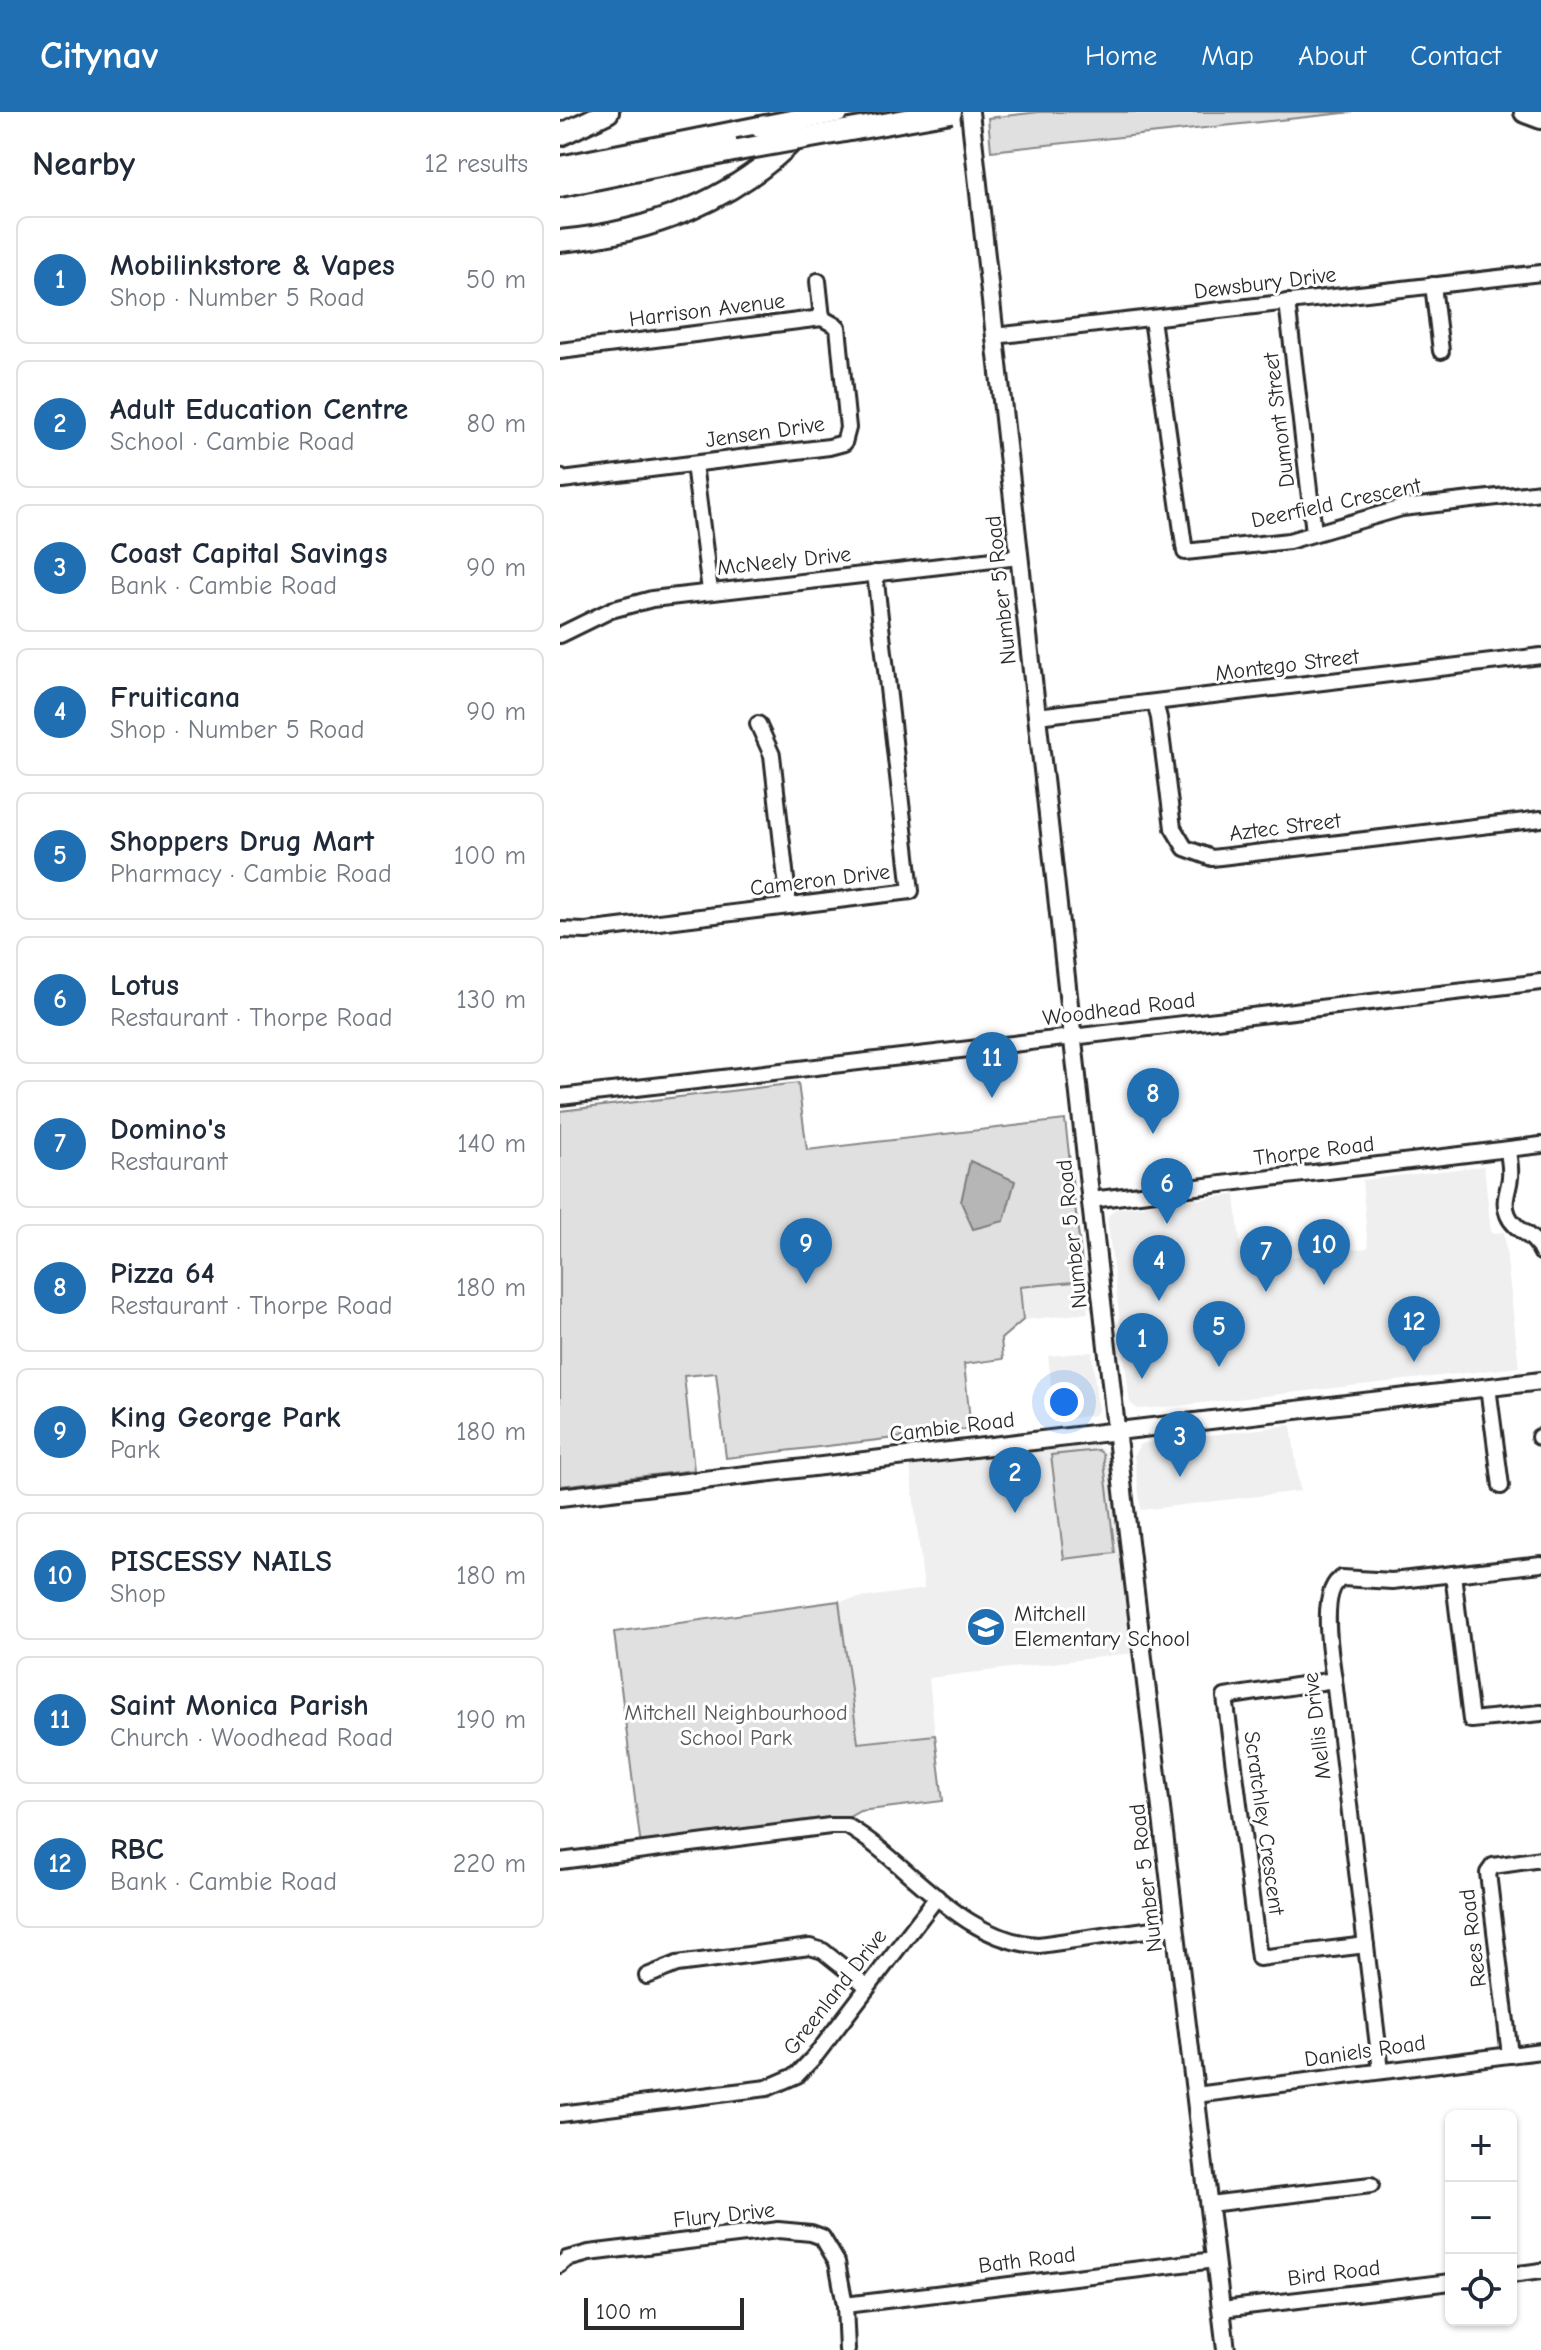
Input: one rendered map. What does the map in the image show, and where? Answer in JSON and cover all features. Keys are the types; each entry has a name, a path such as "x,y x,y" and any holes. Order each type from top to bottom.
{"highway":[{"path":"560,135 608,112"},
{"path":"560,241 613,235 686,211 756,173 775,159 820,112"},
{"path":"560,167 838,112"},
{"path":"560,186 951,112"},
{"path":"1525,112 1541,118"}],"main road":[{"name":"Number 5 Road","path":"970,112 1115,1430 1226,2350"},
{"name":"Cambie Road","path":"560,1497 1541,1381"}],"street":[{"name":"Dewsbury Drive","path":"994,336 1541,273"},
{"path":"818,281 822,318"},
{"path":"1433,285 1441,351"},
{"name":"Dumont Street","path":"1287,302 1314,532"},
{"name":"Harrison Avenue","path":"560,351 822,318"},
{"name":"Jensen Drive","path":"560,477 562,480 844,443 848,428 838,327 822,318"},
{"name":"Deerfield Crescent","path":"1152,319 1185,552 1289,541 1402,508 1541,492"},
{"path":"694,464 710,591"},
{"name":"McNeely Drive","path":"560,635 611,610 652,599 1019,557"},
{"name":"Cameron Drive","path":"560,930 586,931 911,891 875,573"},
{"name":"Montego Street","path":"1037,716 1541,656"},
{"name":"Aztec Street","path":"1155,703 1173,828 1185,848 1212,858 1541,819"},
{"path":"758,724 772,755 789,906"},
{"name":"Woodhead Road","path":"560,1097 1541,982"},
{"name":"Thorpe Road","path":"1091,1200 1541,1145"},
{"path":"1508,1151 1511,1174 1505,1195 1506,1212 1515,1226 1536,1240 1541,1252"},
{"path":"1488,1387 1501,1486"},
{"name":"Mellis Drive","path":"1381,2071 1328,1625 1330,1592 1337,1580 1342,1578 1392,1581 1541,1564"},
{"path":"1453,1574 1471,1720 1541,1713"},
{"name":"Scratchley Crescent","path":"1334,1680 1225,1697 1259,1958 1366,1945"},
{"path":"560,1861 847,1826 974,1923 1022,1944 1039,1945 1174,1926"},
{"name":"Rees Road","path":"1510,2055 1488,1873 1493,1866 1541,1859"},
{"name":"Greenland Drive","path":"560,2114 767,2088 797,2075 821,2060 868,1987 937,1897"},
{"path":"647,1976 677,1964 810,1947 823,1951 868,1987"},
{"name":"Daniels Road","path":"1196,2095 1541,2051"},
{"path":"1209,2204 1371,2185"},
{"name":"Flury Drive","path":"560,2265 567,2259 589,2253 795,2230 822,2237 837,2262 845,2305 847,2350"},
{"name":"Bath Road","path":"845,2305 1215,2260"},
{"path":"1517,2274 1541,2271"},
{"name":"Bird Road","path":"1222,2309 1445,2283"}],"shaded area":[{"path":"970,1161 1015,1181 1004,1221 973,1229 961,1202"},
{"path":"1484,1166 1491,1233 1504,1232 1519,1367 1167,1407 1138,1409 1130,1403 1107,1217 1115,1209 1235,1195 1242,1262 1368,1248 1362,1180"},
{"path":"1084,1281 1088,1313 1023,1320 1019,1287"},
{"path":"1092,1352 1098,1411 1095,1415 1055,1420 1048,1356"},
{"path":"1291,1425 1300,1491 1141,1510 1134,1455 1140,1444"},
{"path":"1094,1445 1106,1452 1108,1457 1133,1653 929,1678 935,1735 858,1743 839,1601 924,1589 910,1466"}],"green space":[{"path":"1039,112 1353,112 991,151 988,118"},
{"path":"798,1083 807,1150 1065,1120 1084,1281 1020,1287 1023,1320 1001,1339 1003,1359 964,1364 971,1429 726,1458 716,1373 684,1376 694,1470 560,1486 560,1111"},
{"path":"1098,1450 1103,1454 1115,1553 1064,1559 1051,1455"},
{"name":"Mitchell Neighbourhood School Park","path":"839,1601 858,1743 935,1735 943,1801 860,1811 842,1821 641,1847 614,1632"}],"place":[{"name":"Saint Monica Parish","path":"992,1098"},
{"name":"Pizza 64","path":"1153,1134"},
{"name":"Lotus","path":"1167,1224"},
{"name":"King George Park","path":"806,1284"},
{"name":"PISCESSY NAILS","path":"1324,1285"},
{"name":"Domino's","path":"1266,1292"},
{"name":"Fruiticana","path":"1159,1301"},
{"name":"RBC","path":"1414,1362"},
{"name":"Shoppers Drug Mart","path":"1219,1367"},
{"name":"Mobilinkstore & Vapes","path":"1142,1379"},
{"name":"Coast Capital Savings","path":"1180,1477"},
{"name":"Adult Education Centre","path":"1015,1513"},
{"name":"Mitchell Elementary School","path":"986,1627"}]}
